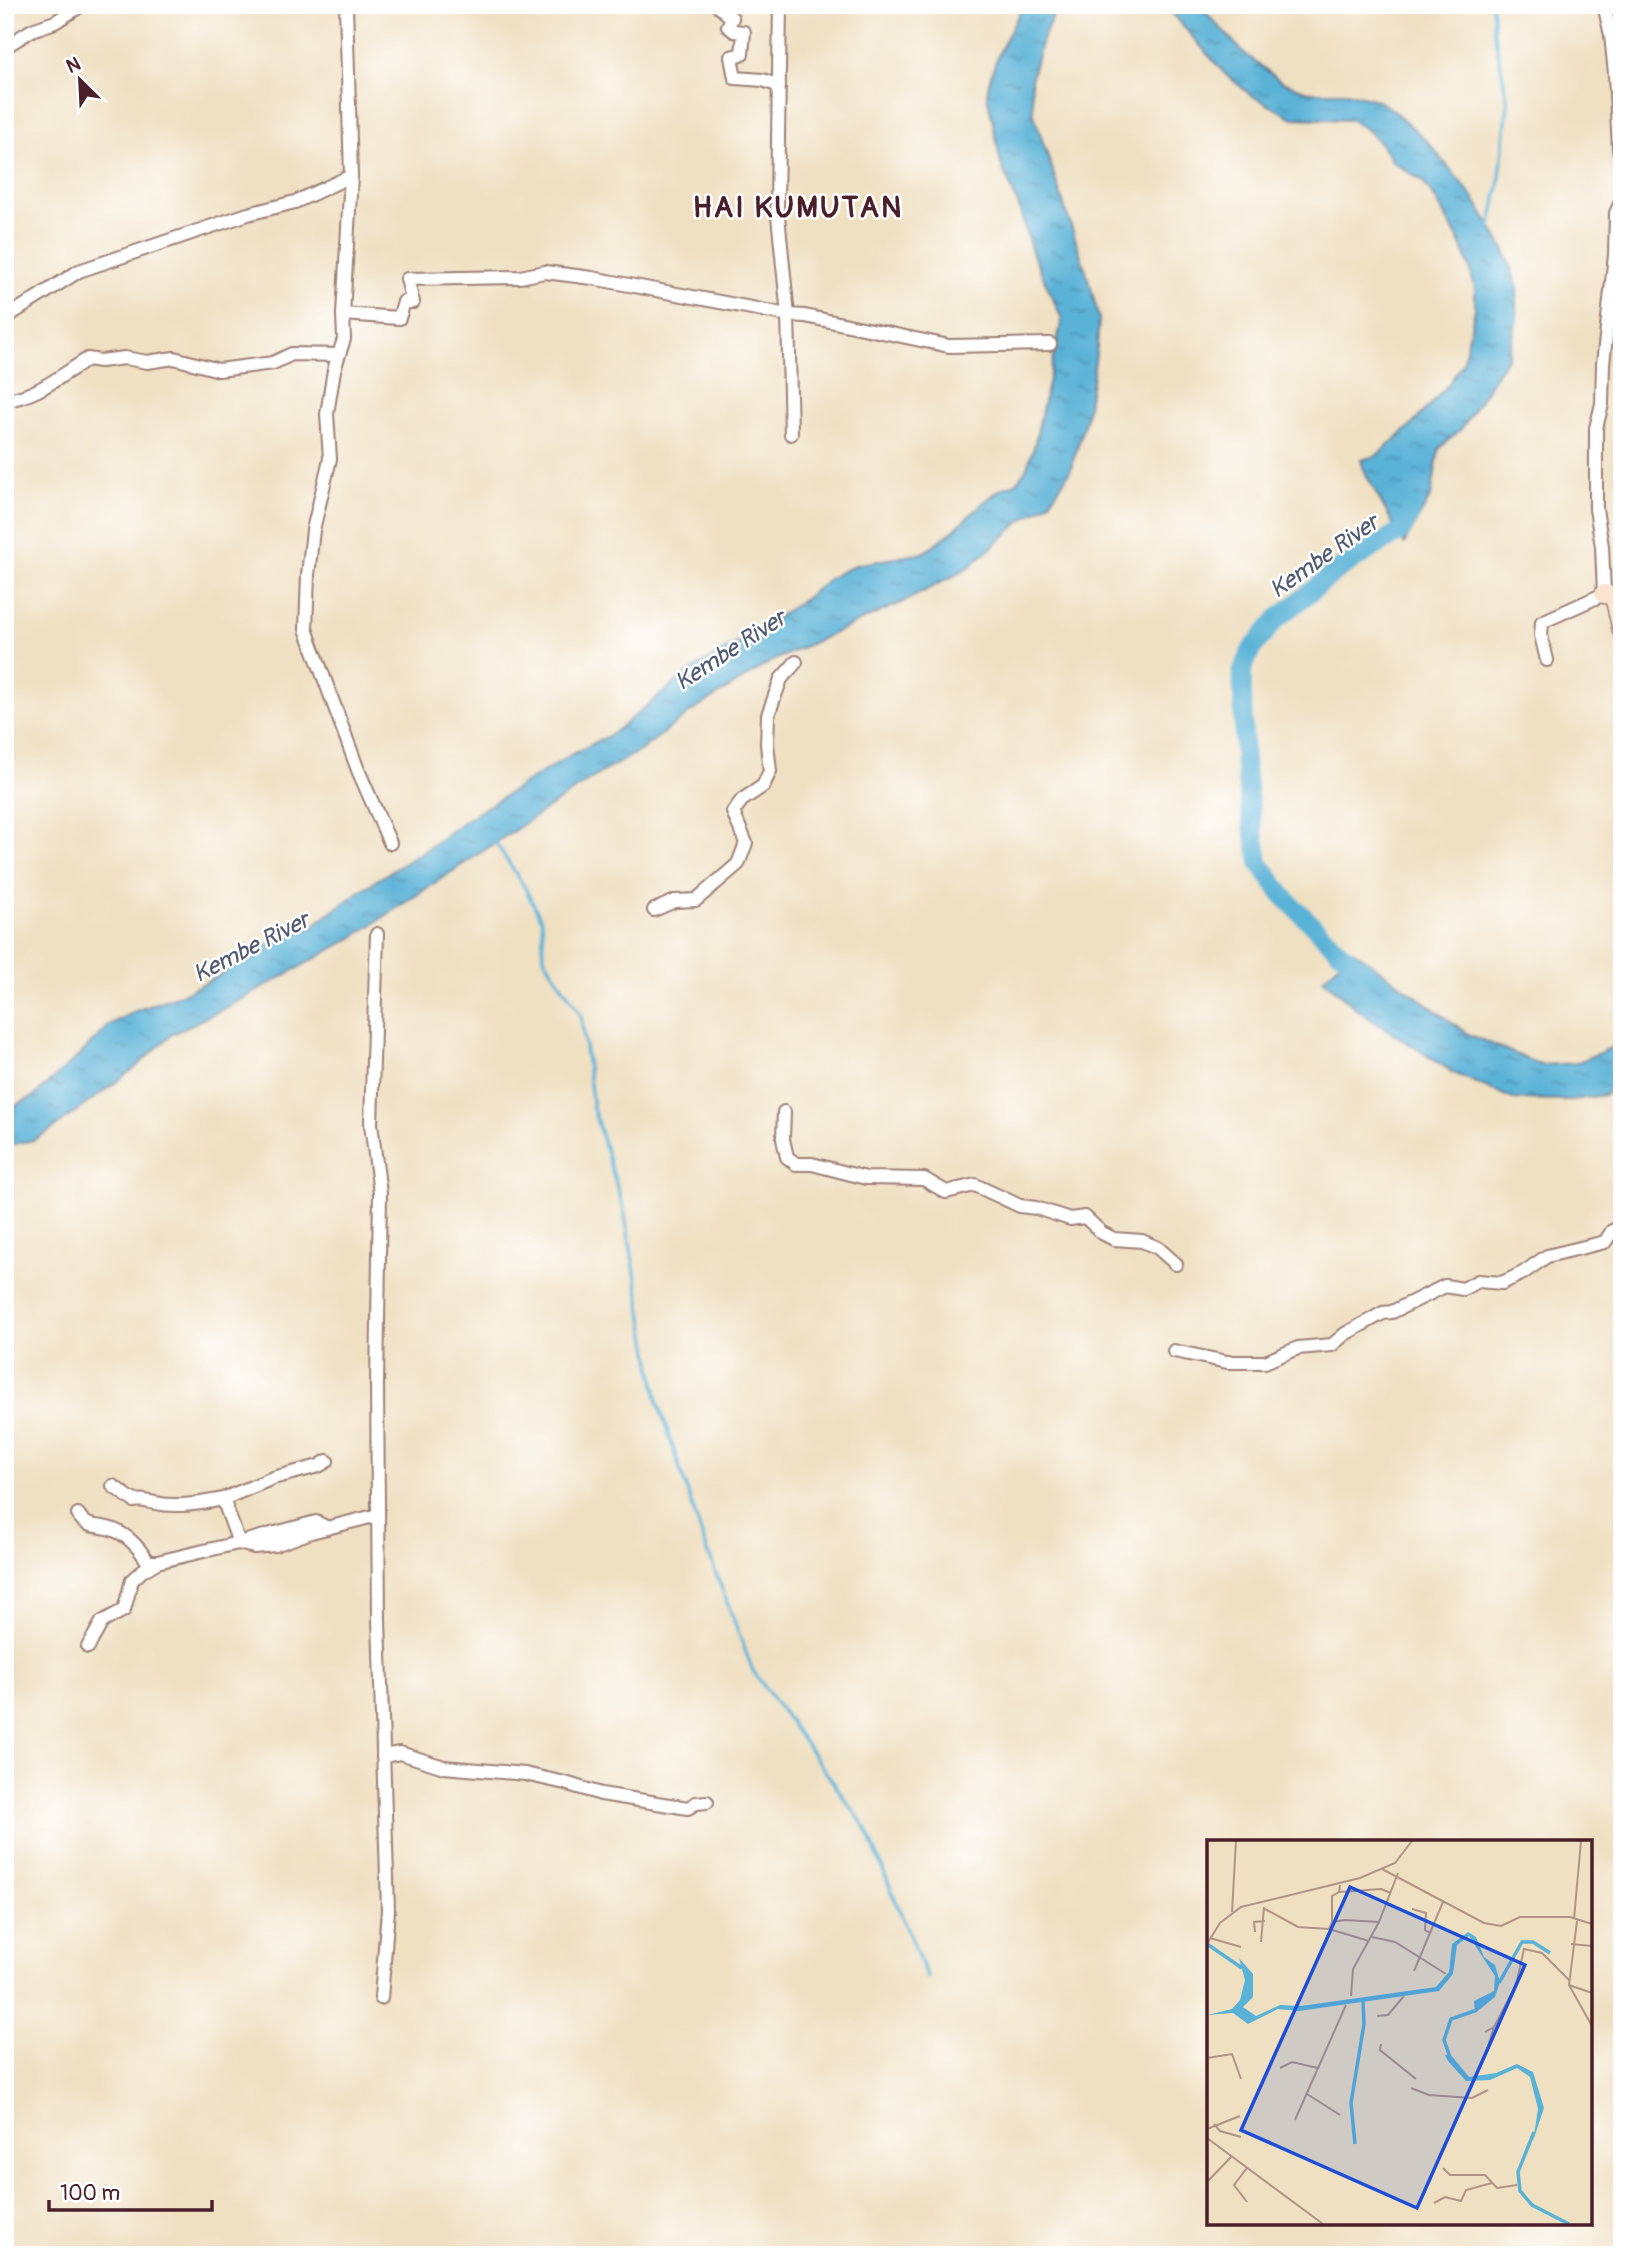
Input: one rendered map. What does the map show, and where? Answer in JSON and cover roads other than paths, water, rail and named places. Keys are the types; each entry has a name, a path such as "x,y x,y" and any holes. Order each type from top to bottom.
{"street":[{"path":"346,5 351,176 344,339 338,355 327,414 330,460 313,530 306,629 358,771 390,842"},
{"path":"717,5 732,18 728,26 734,31 744,32 742,54 731,57 735,78 763,80 779,86"},
{"path":"780,5 777,206 788,315 790,435"},
{"path":"1604,5 1611,35 1622,163"},
{"path":"5,47 32,30 55,22 78,6"},
{"path":"5,318 79,271 248,214 295,202 351,176"},
{"path":"1604,594 1602,546 1596,509 1596,428 1602,404 1616,213 1622,200"},
{"path":"343,314 400,318 404,302 413,302 407,279 520,277 545,272 805,316 949,346 1050,344"},
{"path":"5,400 37,392 88,359 100,361 125,358 148,362 174,358 219,370 272,363 292,354 338,355"},
{"path":"1548,660 1541,635 1542,621 1604,594 1614,596 1622,631"},
{"path":"654,910 675,901 696,900 703,891 738,864 746,843 733,812 742,800 764,786 770,771 768,715 781,679 796,662"},
{"path":"377,934 372,1124 380,1193 378,1515 388,1910 381,1998"},
{"path":"784,1112 783,1139 787,1157 796,1164 813,1164 866,1178 925,1179 946,1192 975,1185 1020,1206 1070,1219 1085,1217 1102,1233 1114,1239 1142,1241 1158,1248 1176,1264"},
{"path":"1174,1350 1227,1362 1265,1362 1298,1348 1332,1345 1345,1334 1383,1313 1392,1312 1445,1286 1463,1289 1478,1281 1502,1283 1523,1273 1547,1256 1605,1242 1612,1231 1622,1227"},
{"path":"113,1486 134,1501 143,1499 156,1503 196,1504 223,1499 273,1478 319,1466 327,1461"},
{"path":"223,1499 239,1543"},
{"path":"78,1514 82,1522 100,1529 111,1529 138,1546 148,1562 157,1562"},
{"path":"88,1647 102,1622 124,1611 132,1580 157,1562 239,1543 254,1547 275,1545 378,1515"},
{"path":"383,1756 400,1753 444,1767 525,1774 601,1794 688,1808 696,1803 707,1802"}],"water":[{"path":"1024,5 1058,5 1042,40 1031,80 1033,112 1089,280 1099,319 1086,418 1070,471 1050,502 1020,522 967,569 905,601 772,661 688,714 640,751 599,774 352,938 235,1003 172,1034 135,1068 51,1130 33,1140 5,1146 5,1111 34,1096 109,1025 135,1011 185,993 220,975 255,950 311,927 467,819 572,754 612,734 689,672 803,600 831,577 855,565 923,553 1001,489 1016,483 1026,469 1034,447 1062,319 1032,252 1018,204 1001,164 987,94 997,60"},
{"path":"1165,5 1199,5 1244,53 1282,82 1311,92 1347,92 1376,100 1393,110 1426,140 1474,198 1505,251 1517,286 1517,319 1508,356 1461,429 1439,449 1431,496 1404,544 1365,473 1361,460 1376,456 1410,427 1448,385 1463,362 1475,309 1475,289 1460,242 1422,181 1393,162 1367,130 1351,120 1293,118 1252,96 1224,73"},
{"path":"1353,950 1468,1034 1541,1065 1576,1063 1622,1043 1622,1086 1604,1095 1573,1100 1513,1099 1456,1074 1360,1012 1323,979"}],"waterway":[{"path":"1490,228 1499,185 1508,103 1494,32 1492,5"},
{"name":"Kembe River","path":"1366,972 1340,952 1284,897 1260,864 1244,757 1242,672 1251,650 1277,619 1339,569 1401,531 1411,513"},
{"path":"493,839 524,886 542,921 544,958 581,1015 593,1108 624,1210 658,1402 703,1539 753,1671 866,1828 927,1978"}],"district":[{"name":"HAI KUMUTAN","path":"798,207"}]}
